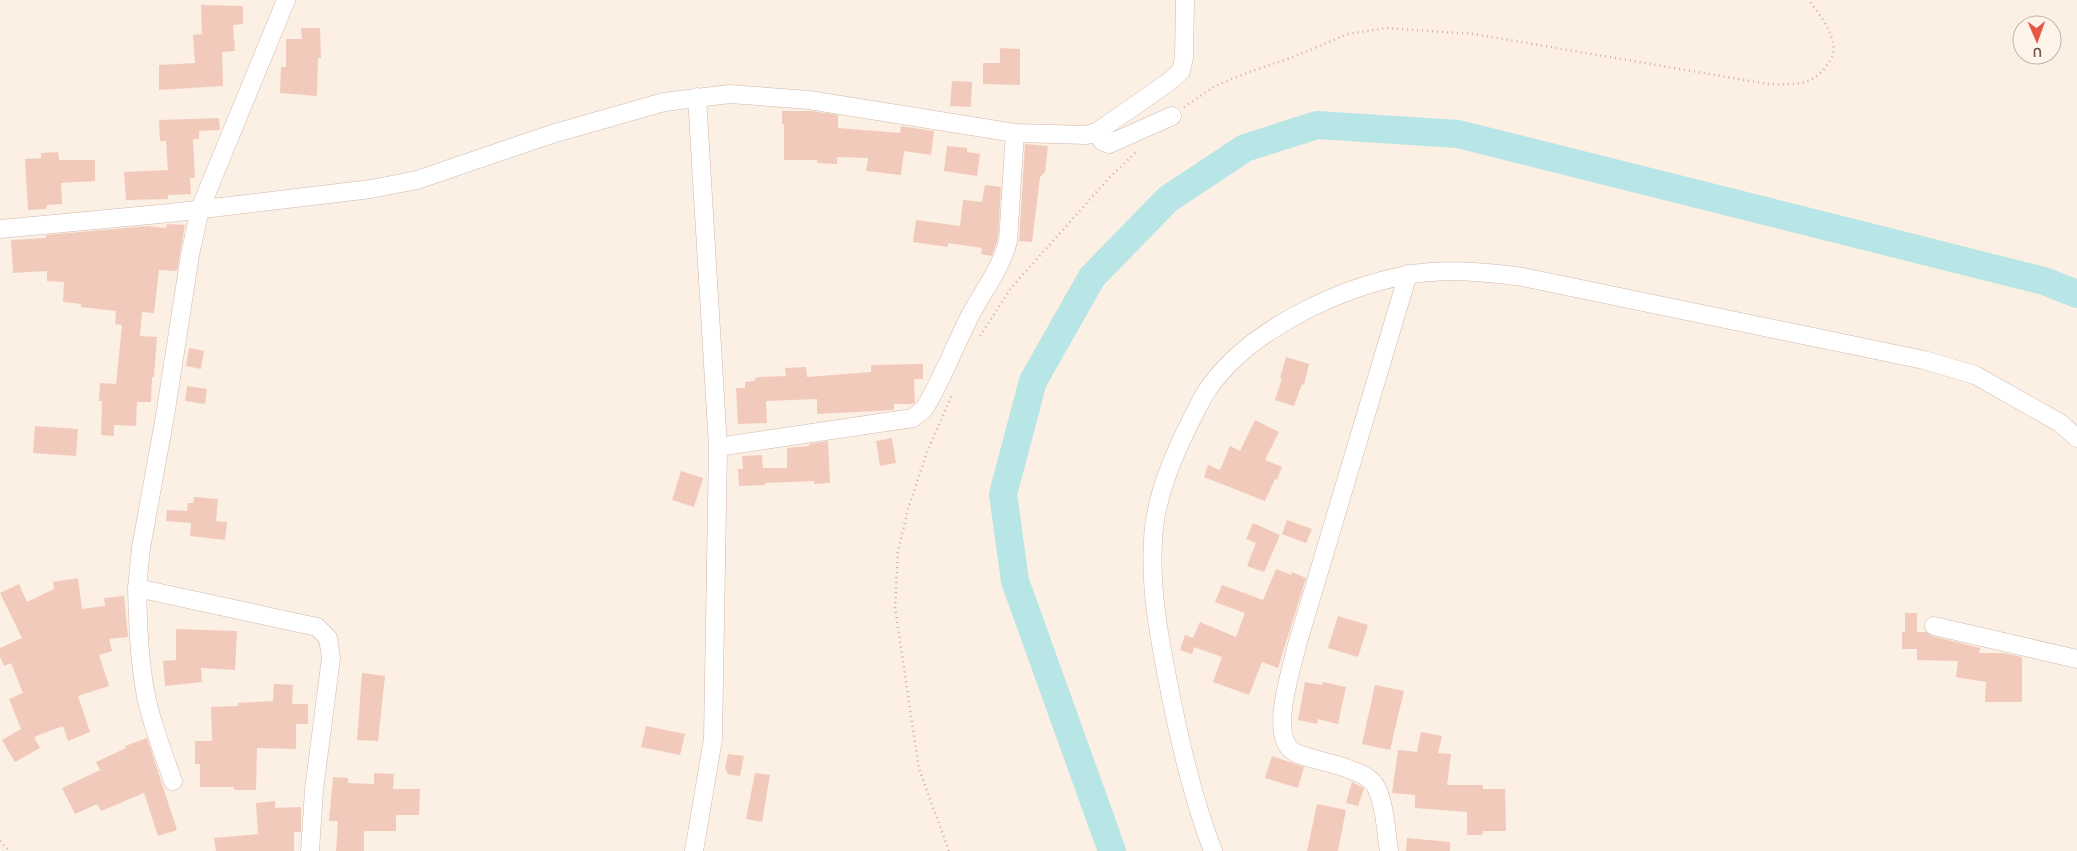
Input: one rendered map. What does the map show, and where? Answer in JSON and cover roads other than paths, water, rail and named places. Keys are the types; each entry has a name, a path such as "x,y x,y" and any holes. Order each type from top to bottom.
{"street":[{"path":"173,782 151,717 139,650 137,588 141,548 165,416 190,255 200,209 286,0"},
{"path":"0,229 200,209 371,189 417,180 552,134 664,102 730,94 809,100 1015,133 1086,136 1097,132 1170,81 1181,71 1184,58 1185,0"},
{"path":"694,851 712,739 718,447 697,97"},
{"path":"1097,132 1102,141 1108,144 1172,116"},
{"path":"718,447 912,418 924,409 972,312 999,268 1005,253 1008,241 1015,133"},
{"path":"1214,851 1206,833 1179,737 1162,651 1156,606 1152,540 1158,509 1171,462 1208,389 1237,356 1305,310 1340,293 1408,274 1486,272 1523,277 1924,360 1975,375 2060,423 2077,438"},
{"path":"1388,851 1380,798 1372,782 1367,777 1342,766 1296,753 1286,743 1282,723 1285,695 1297,645 1408,274"},
{"path":"137,588 317,627 328,638 330,658 314,790 310,851"},
{"path":"1934,626 2077,658"}],"waterway":[{"path":"1112,851 1015,581 1003,494 1033,381 1092,277 1168,199 1245,148 1317,125 1458,134 2044,281 2077,294"}]}
